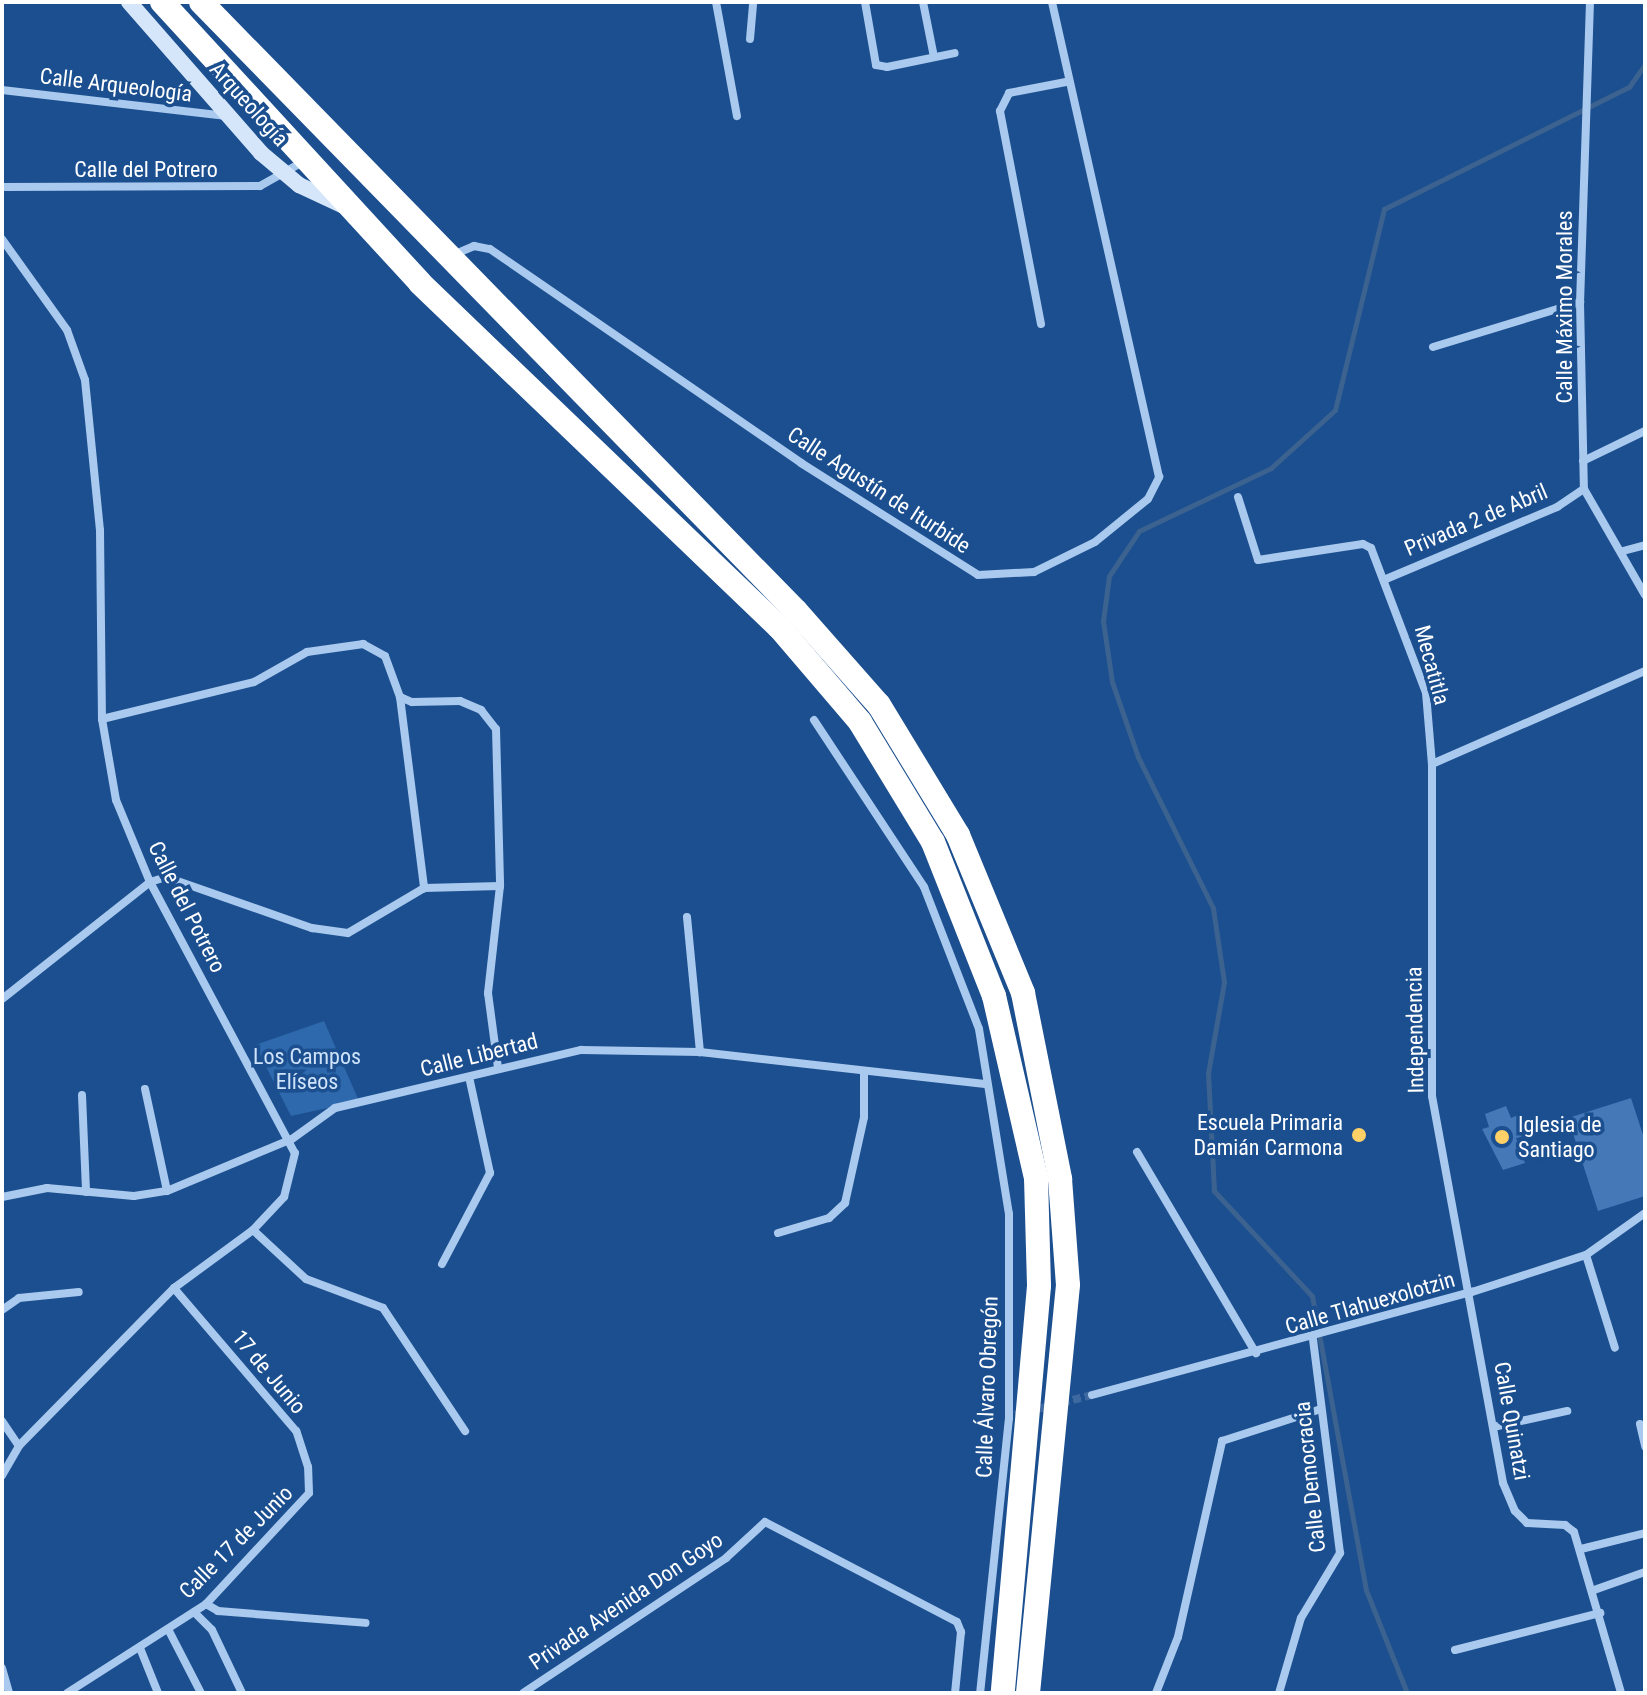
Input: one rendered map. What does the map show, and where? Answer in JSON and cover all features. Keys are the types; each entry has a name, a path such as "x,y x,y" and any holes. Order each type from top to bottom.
{"highway":[{"path":"162,2 356,209 420,283 779,627 860,722 933,842 994,996 1036,1178 1039,1286 1003,1693"},
{"path":"201,2 732,543 879,705 958,835 997,922 1023,993 1043,1074 1060,1179 1068,1285 1028,1693"}],"main road":[{"name":"Arqueología","path":"129,2 227,116 287,175 327,200 356,209"}],"street":[{"path":"716,2 737,116"},
{"path":"750,39 753,2"},
{"path":"865,2 876,65 887,67 955,53"},
{"path":"923,2 934,57"},
{"name":"Calle Agustín de Iturbide","path":"452,255 474,246 490,249 801,463 978,575 1034,572 1095,542 1148,499 1159,477 1066,82 1052,2"},
{"name":"Calle Máximo Morales","path":"1584,489 1580,302 1590,2"},
{"path":"1041,324 1000,111 1009,93 1066,82"},
{"name":"Calle Arqueología","path":"2,90 227,116"},
{"path":"287,175 309,158"},
{"name":"Calle del Potrero","path":"2,187 217,190 260,186 287,175"},
{"name":"Calle del Potrero","path":"2,239 67,330 85,380 100,530 102,719 116,800 150,882 292,1139 294,1175 284,1197 253,1230 174,1288 19,1446 2,1476"},
{"path":"1433,347 1580,302"},
{"path":"1583,461 1645,431"},
{"path":"1584,489 1623,551 1645,595"},
{"name":"Privada 2 de Abril","path":"1238,497 1258,560 1368,545 1386,579 1557,507 1584,489"},
{"path":"1623,551 1645,545"},
{"name":"Mecatitla","path":"1386,579 1426,693 1432,764"},
{"path":"102,719 254,682 307,652 363,644 385,656 400,697 424,888"},
{"path":"1432,764 1645,671"},
{"path":"400,697 412,702 460,701 481,710 496,729 500,886 488,993 498,1068"},
{"name":"Calle Álvaro Obregón","path":"814,720 924,887 979,1029 1009,1214 1012,1416 980,1693"},
{"name":"Independencia","path":"1432,764 1432,1096 1472,1292"},
{"path":"2,999 150,882 166,877 312,928 348,933 424,888 500,886"},
{"path":"687,917 700,1052"},
{"name":"Calle Libertad","path":"2,1197 47,1188 134,1196 167,1191 292,1139 335,1108 581,1050 700,1052 987,1084"},
{"path":"778,1233 829,1218 845,1203 864,1117 864,1072"},
{"path":"442,1264 490,1173 469,1077"},
{"path":"145,1089 167,1191"},
{"path":"82,1095 86,1192"},
{"path":"1137,1152 1256,1353"},
{"name":"Calle Tlahuexolotzin","path":"1092,1395 1313,1339 1586,1255 1645,1213"},
{"path":"253,1230 306,1279 383,1308 465,1431"},
{"path":"1586,1255 1615,1348"},
{"name":"17 de Junio","path":"174,1288 296,1431 308,1467 309,1493"},
{"path":"2,1310 19,1298 79,1292"},
{"name":"Calle Quinatzi","path":"1472,1292 1503,1483 1515,1511 1527,1523 1571,1528 1581,1549"},
{"name":"Calle Democracia","path":"1279,1693 1301,1618 1340,1553 1313,1339"},
{"path":"1156,1693 1178,1637 1222,1441 1321,1409"},
{"path":"1493,1427 1567,1411"},
{"path":"2,1421 19,1446"},
{"path":"1640,1424 1645,1446"},
{"name":"Calle 17 de Junio","path":"67,1693 83,1690 206,1604 309,1493"},
{"name":"Privada Avenida Don Goyo","path":"523,1693 726,1558 765,1522 957,1622 961,1632 955,1693"},
{"path":"1621,1693 1581,1549 1645,1533"},
{"path":"1594,1590 1645,1572"},
{"path":"206,1604 218,1611 366,1623"},
{"path":"194,1612 212,1630 242,1693"},
{"path":"1455,1650 1600,1613"},
{"path":"168,1629 201,1693"},
{"path":"140,1648 158,1693"},
{"path":"2,1668 9,1693"}],"green space":[{"name":"Los Campos Elíseos","path":"324,1021 359,1101 291,1116 255,1045"}],"building":[{"path":"1631,1098 1645,1141 1645,1196 1598,1211 1568,1118"},
{"name":"Iglesia de Santiago","path":"1506,1106 1511,1118 1518,1115 1525,1136 1516,1138 1525,1163 1503,1170 1482,1129 1489,1127 1485,1114"}],"waterway":[{"path":"1407,1693 1366,1590 1312,1296 1214,1191 1208,1073 1224,982 1213,908 1138,757 1112,682 1103,621 1109,576 1139,531 1271,468 1335,410 1384,209 1629,87 1645,64"}],"tunnel":[{"path":"1015,1415 1092,1395"}],"place":[{"name":"Escuela Primaria Damián Carmona","path":"1359,1135"},
{"name":"Iglesia de Santiago","path":"1502,1137"}]}
